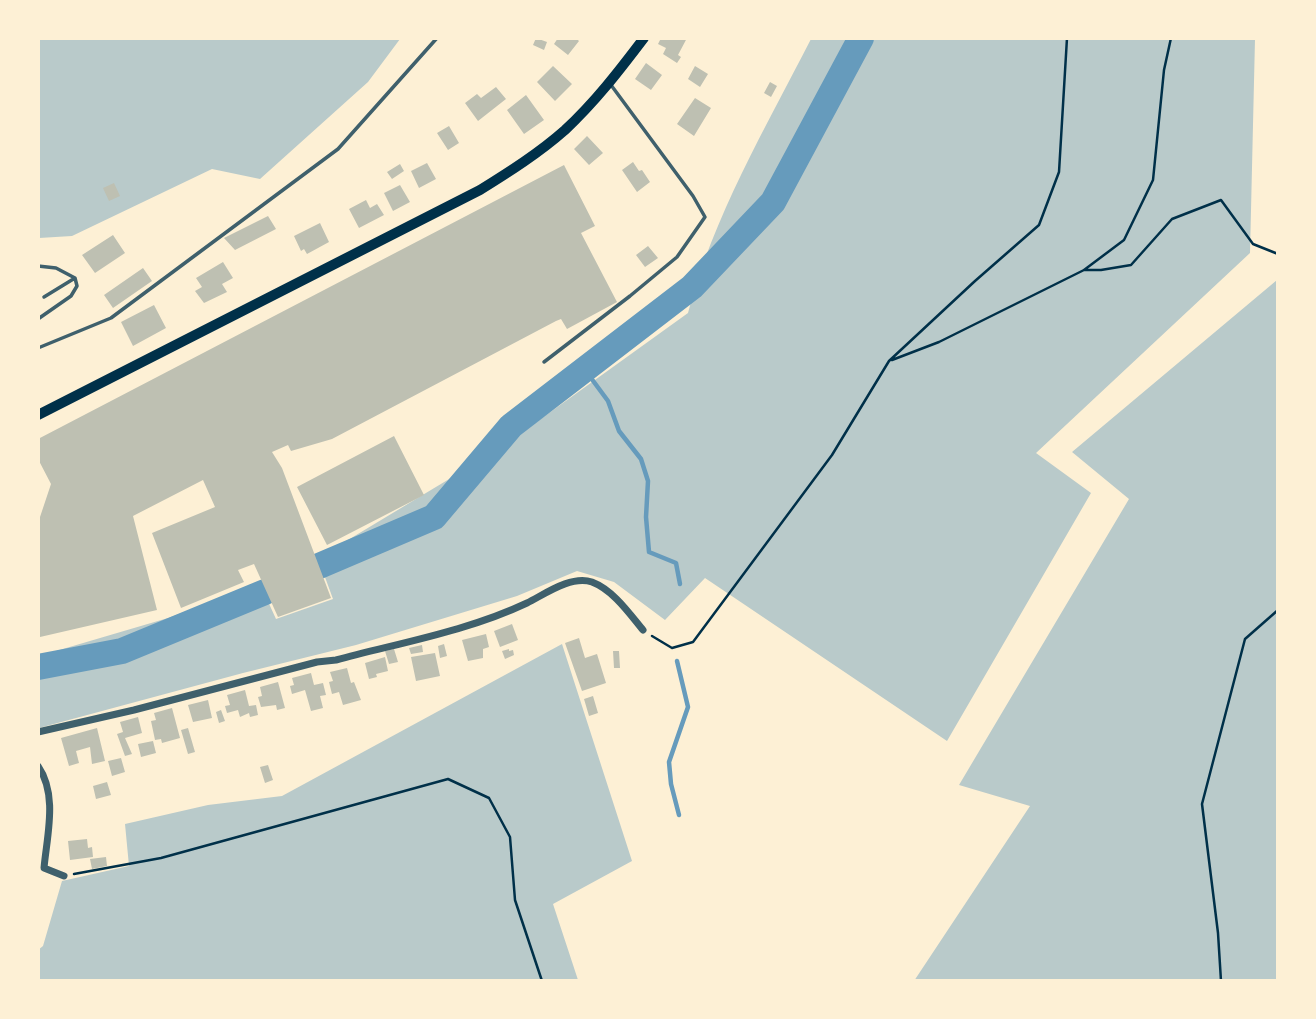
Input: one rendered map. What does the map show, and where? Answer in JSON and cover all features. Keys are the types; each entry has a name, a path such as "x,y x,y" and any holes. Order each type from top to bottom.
{"main road":[{"path":"38,415 480,190 527,160 565,130 610,84 644,38"}],"street":[{"path":"38,732 317,662 336,660 499,616 574,582 591,582 606,591 626,609 643,630"},
{"path":"38,766 50,802 44,868 64,876"}],"lane":[{"path":"38,348 111,318 338,149 436,38"},
{"path":"544,362 677,257 705,217 693,196 610,84"},
{"path":"38,266 56,268 75,278 77,286 71,296 38,319"},
{"path":"44,297 75,278"}],"path":[{"path":"643,630 672,648 693,642 832,455 889,361 1039,225 1059,172 1066,38"},
{"path":"889,361 939,342 1084,270 1124,240 1153,180 1164,70 1171,38"},
{"path":"1084,270 1131,265 1172,219 1221,200 1253,244 1278,254"},
{"path":"1221,981 1218,933 1202,804 1245,639 1278,610"},
{"path":"64,876 161,858 448,779 489,798 510,837 516,900 542,981"}],"shaded area":[{"path":"38,39 400,39 368,82 260,179 212,169 72,236 39,238"},
{"path":"811,39 1255,39 1250,253 1036,453 1091,493 947,741 705,578 665,620 614,582 577,571 517,596 356,645 39,728 39,656 168,618 260,584 276,619 333,599 318,558 499,449 688,313 711,242 726,207"},
{"path":"1277,280 1277,980 914,981 1030,806 959,785 1129,499 1072,452"},
{"path":"562,644 632,861 553,904 578,980 39,980 38,950 43,946 62,881 129,866 125,824 208,805 282,796"}],"building":[{"path":"536,38 547,42 544,50 533,45"},
{"path":"558,38 576,38 579,41 568,55 554,44"},
{"path":"661,38 687,38 677,63 663,54 666,48 658,44"},
{"path":"646,63 662,75 651,90 635,79"},
{"path":"553,66 572,84 555,101 537,82"},
{"path":"695,66 708,74 700,87 688,79"},
{"path":"770,82 777,86 771,97 764,93"},
{"path":"496,87 506,99 478,121 465,103 477,94 481,98"},
{"path":"526,95 544,120 524,134 507,110"},
{"path":"695,98 711,108 694,136 677,124"},
{"path":"449,126 459,143 448,150 437,133"},
{"path":"587,136 603,153 589,165 574,149"},
{"path":"633,162 650,182 637,192 622,170"},
{"path":"427,163 436,179 419,188 411,171"},
{"path":"400,164 404,171 392,179 387,172"},
{"path":"564,165 595,226 581,233 617,302 567,329 561,319 556,321 332,439 291,451 288,445 272,452 282,468 331,598 278,617 254,564 238,570 244,582 181,608 152,533 215,507 203,480 133,516 157,610 40,637 38,523 51,484 38,459 38,439"},
{"path":"114,183 120,196 109,201 103,188"},
{"path":"400,185 410,202 393,211 384,193"},
{"path":"366,200 370,208 377,204 384,215 359,228 349,209"},
{"path":"268,216 276,229 235,250 224,238"},
{"path":"320,223 329,242 307,254 304,249 301,251 294,236"},
{"path":"113,235 125,253 95,273 82,255"},
{"path":"648,246 658,258 645,267 636,255"},
{"path":"223,262 233,278 222,284 227,292 204,303 195,291 202,287 196,278"},
{"path":"143,268 152,281 113,308 104,295"},
{"path":"154,305 166,328 133,346 121,322"},
{"path":"394,436 424,495 327,545 297,487"},
{"path":"512,624 518,640 500,647 494,631"},
{"path":"486,634 489,647 483,649 483,658 468,661 462,640"},
{"path":"579,638 585,658 597,654 606,683 582,691 565,643"},
{"path":"444,644 447,656 440,658 438,646"},
{"path":"422,645 423,652 411,654 409,648"},
{"path":"394,649 398,662 389,664 385,651"},
{"path":"513,650 514,655 505,659 502,651"},
{"path":"613,651 619,651 620,668 614,668"},
{"path":"435,653 440,676 416,681 411,657"},
{"path":"385,657 388,671 369,679 365,663"},
{"path":"347,668 351,683 354,682 361,700 343,705 339,692 332,694 329,682 333,681 330,672"},
{"path":"311,673 314,685 323,683 326,695 320,696 323,708 311,711 305,690 292,694 290,686 294,685 292,678"},
{"path":"278,682 285,708 277,710 276,705 261,707 258,697 262,696 260,687"},
{"path":"245,690 249,706 256,705 258,715 250,717 249,713 240,717 238,710 227,713 225,706 230,705 227,695"},
{"path":"593,696 598,713 589,716 584,699"},
{"path":"208,700 212,718 193,722 188,705"},
{"path":"172,708 180,738 162,743 161,739 155,740 151,721 156,720 154,713"},
{"path":"221,710 225,721 219,723 216,712"},
{"path":"138,717 142,733 125,738 132,754 125,756 117,734 123,732 120,722"},
{"path":"97,728 105,761 92,764 90,747 76,751 79,763 69,766 61,738"},
{"path":"188,728 195,752 188,754 181,730"},
{"path":"153,741 156,753 141,757 138,744"},
{"path":"121,758 125,772 112,776 108,761"},
{"path":"268,765 273,780 265,783 260,767"},
{"path":"107,782 111,795 96,799 93,786"},
{"path":"87,839 88,848 92,847 93,857 70,860 68,841"},
{"path":"106,857 107,866 92,869 90,859"}],"waterway":[{"path":"319,566 434,517 511,426 692,287 773,202 861,38"},
{"path":"597,360 591,378 608,401 619,431 641,459 648,481 646,517 649,552 676,563 680,584"},
{"path":"38,667 122,651 265,592"},
{"path":"677,661 688,707 669,762 671,784 679,815"}]}
